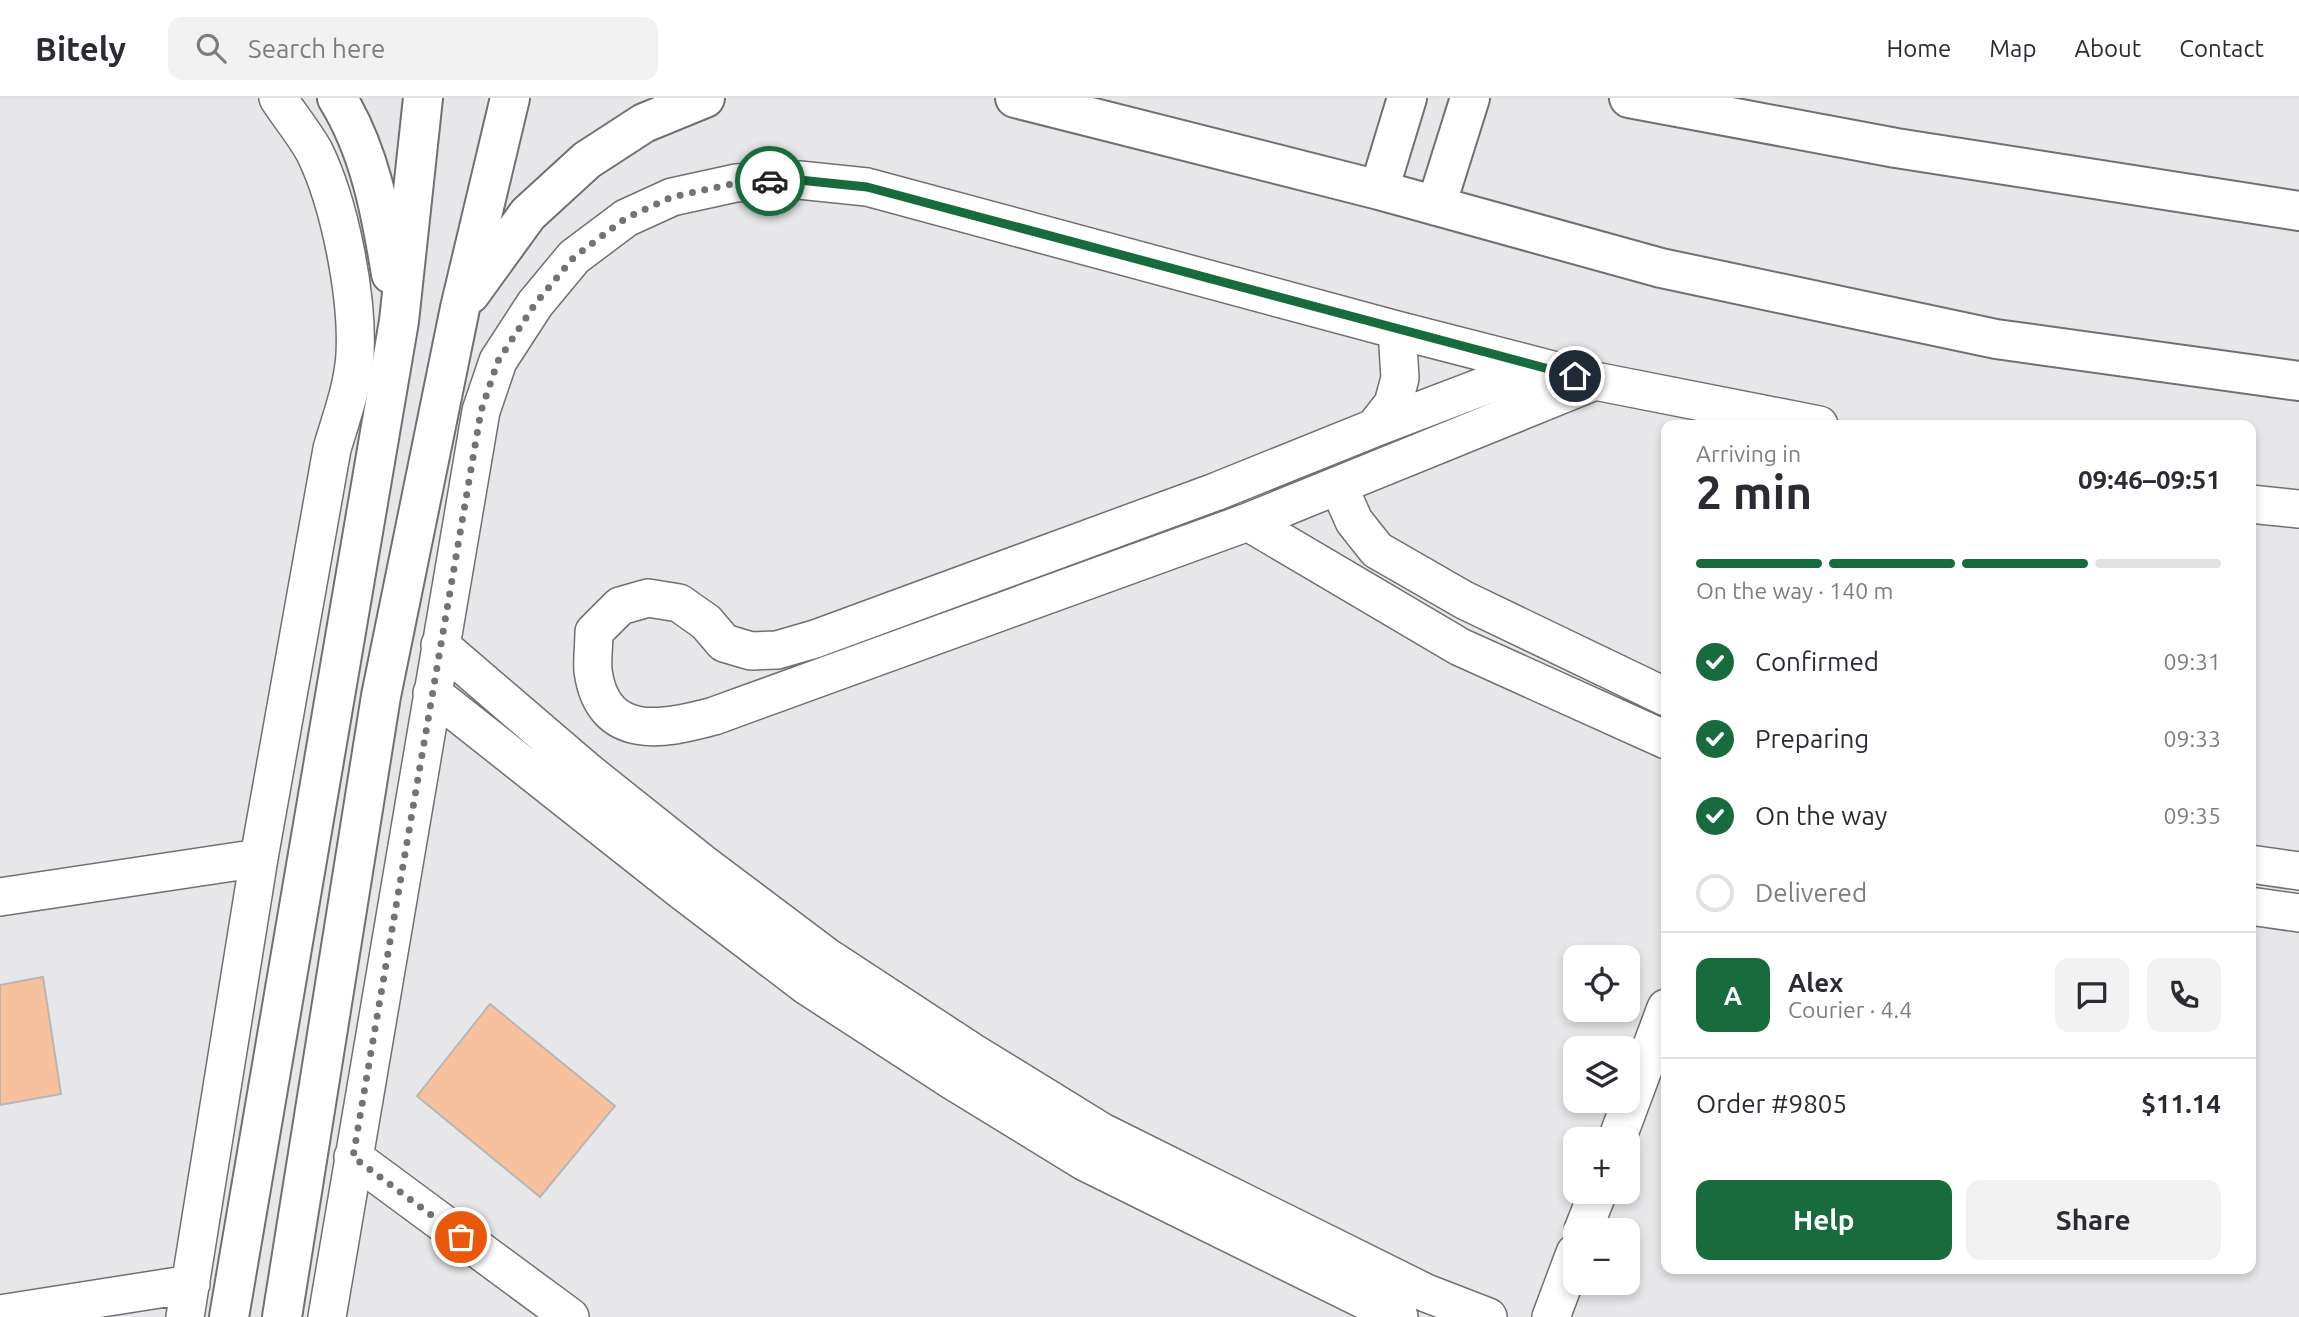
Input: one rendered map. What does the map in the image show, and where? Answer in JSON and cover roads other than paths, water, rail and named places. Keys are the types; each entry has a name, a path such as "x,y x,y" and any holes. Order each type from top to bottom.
{"main road":[{"path":"337,98 369,167 380,211 399,321"},
{"path":"229,1317 399,321 423,98"},
{"path":"282,1317 381,696 460,308 510,98"},
{"path":"460,308 528,214 587,160 644,123 705,98"},
{"path":"1015,98 1379,190 1661,268 1996,339 2299,381"},
{"path":"1379,190 1407,98"},
{"path":"1436,206 1470,98"},
{"path":"1629,98 1896,148 2299,211"},
{"path":"1774,98 1804,131"}],"street":[{"path":"0,1314 188,1301 259,858 332,449 347,399 355,356 353,306 338,215 314,151 278,98"},
{"path":"327,1317 481,411 498,361 535,304 574,257 626,218 672,197 736,183 799,180 867,187 1534,367 1794,420"},
{"path":"1374,428 1393,404 1400,378 1398,330"},
{"path":"1534,367 1215,492 816,639 777,650 751,651 724,643 706,622 679,603 648,598 620,606 594,632 593,671 604,705 628,724 655,728 680,726 714,716 1248,522 1595,381"},
{"path":"1339,487 1354,521 1377,550 1464,600 1661,695"},
{"path":"2256,505 2299,509"},
{"path":"1248,522 1460,647 1661,738"},
{"path":"440,645 588,772 702,863 827,957 961,1045 1102,1132 1426,1293 1488,1317"},
{"path":"432,693 807,986 953,1081 1084,1163 1399,1317"},
{"path":"0,897 259,858"},
{"path":"2256,865 2299,871"},
{"path":"2256,907 2299,913"},
{"path":"1621,1127 1661,1021"},
{"path":"353,1157 570,1317"},
{"path":"1551,1317 1563,1285"}]}
